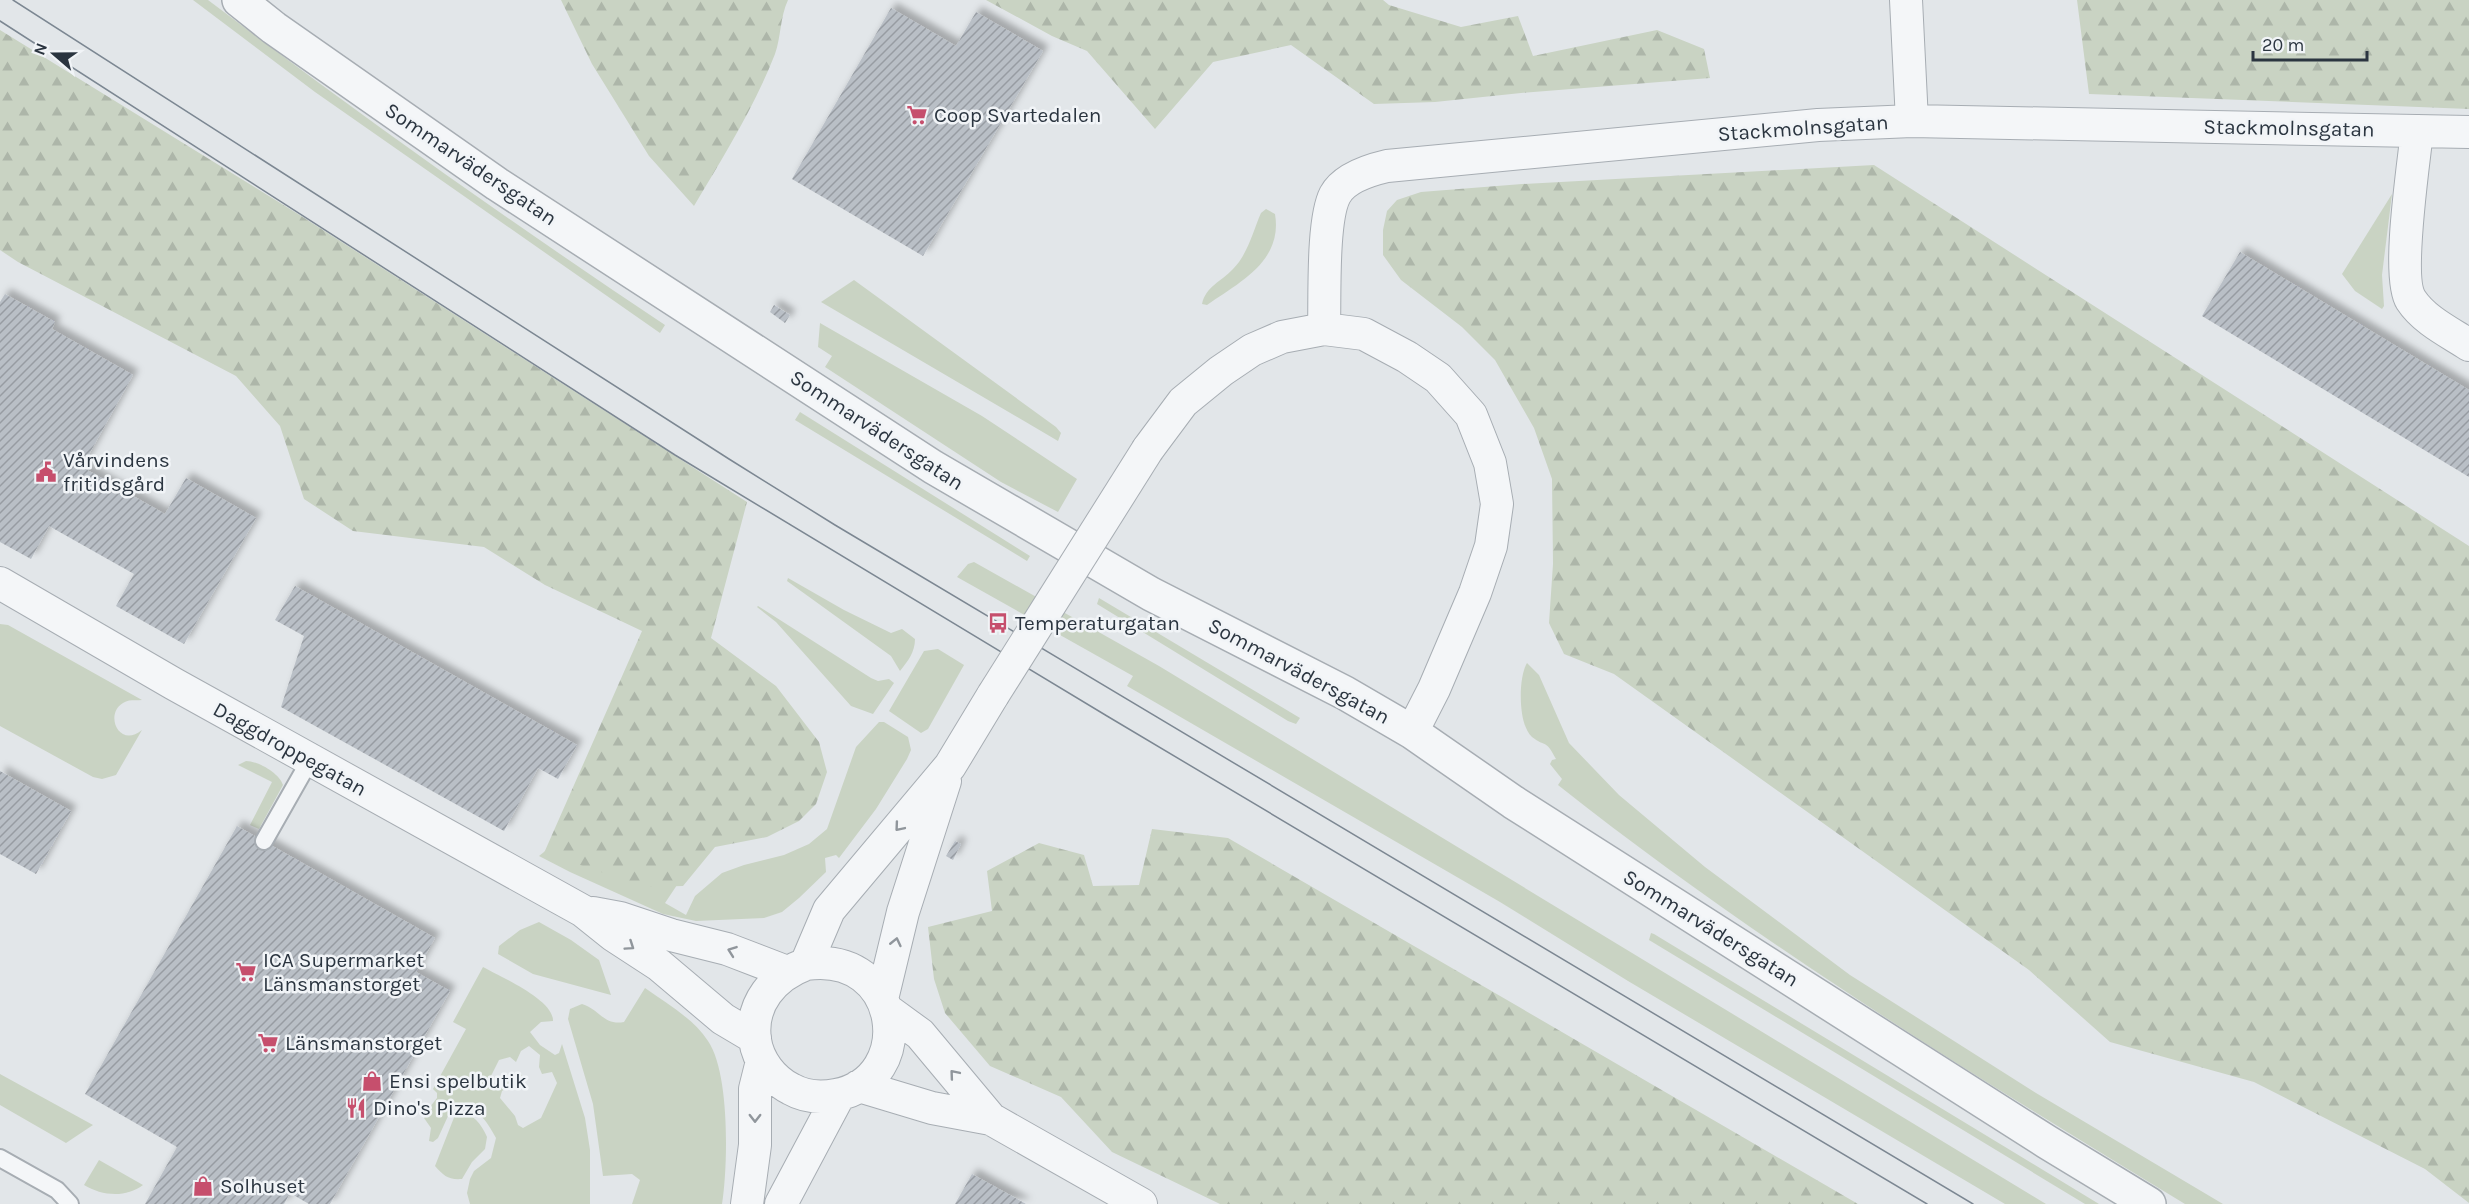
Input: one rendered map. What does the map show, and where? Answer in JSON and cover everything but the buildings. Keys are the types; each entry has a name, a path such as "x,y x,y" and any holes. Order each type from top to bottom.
{"street":[{"name":"Sommarvädersgatan","path":"239,0 274,28 497,184 933,467 1151,594 1345,693 1412,732 1533,815 2149,1204"},
{"path":"1906,0 1912,121"},
{"name":"Stackmolnsgatan","path":"1324,329 1328,216 1336,193 1360,173 1387,166 1818,125 1912,121 2469,132"},
{"path":"2417,131 2404,268 2409,298 2421,313 2469,345"},
{"path":"747,1204 754,1145 755,1089 759,1049 757,1013 761,1001 768,990 796,968 829,910 950,766 1148,449 1183,402 1221,370 1252,350 1282,337 1324,329 1364,334 1407,357 1438,378 1471,415 1490,463 1497,504 1491,546 1461,627 1412,732"},
{"name":"Daggdroppegatan","path":"0,583 138,664 583,911 613,935 659,965 759,1049"},
{"path":"759,1049 776,1079 794,1091 816,1097 849,1090 870,1077 886,1053 889,1024 885,1005 903,912 950,766"},
{"name":"Daggdroppegatan","path":"583,911 620,918 671,935 796,968"},
{"path":"796,968 829,962 850,968 869,981 885,1005 920,1034 991,1119"},
{"path":"849,1090 991,1119 1141,1204"},
{"path":"781,1204 849,1090"}],"lane":[{"path":"264,841 310,760"},
{"path":"0,1158 57,1190 70,1204"}],"green space":[{"path":"193,0 208,0 434,166 665,325 660,333 315,92"},
{"path":"561,0 788,0 783,13 775,54 758,94 694,206 649,156 592,64"},
{"path":"986,0 1383,0 1389,5 1461,27 1518,16 1533,56 1657,30 1704,49 1710,78 1435,102 1374,104 1291,45 1213,62 1155,129 1087,51 1052,36"},
{"path":"2077,0 2469,0 2469,109 2089,94"},
{"path":"0,30 298,214 747,502 711,638 776,686 819,742 827,772 816,804 799,821 767,837 715,847 683,886 646,887 544,853 642,631 545,585 484,547 353,531 304,499 280,426 236,376 18,262 0,250"},
{"path":"1874,165 2469,546 2469,1203 2425,1169 2254,1082 2110,1042 2029,970 1614,674 1564,654 1549,623 1553,564 1552,479 1534,428 1495,360 1462,327 1401,280 1383,255 1383,230 1387,211 1397,200 1421,192 1522,184"},
{"path":"2392,194 2382,275 2384,306 2382,309 2355,291 2342,274"},
{"path":"1266,209 1275,214 1276,230 1266,257 1233,288 1207,305 1202,304 1210,288 1238,263 1261,213"},
{"path":"854,280 1056,427 1061,433 1058,441 821,302"},
{"path":"820,323 982,416 1077,479 1058,512 1001,482 825,367 832,356 818,347"},
{"path":"800,412 1030,556 1027,561 795,420"},
{"path":"974,562 1159,666 2046,1204 2005,1204 1628,981 1500,902 1127,686 1133,676 957,577 968,564"},
{"path":"788,578 844,610 891,633 902,629 915,639 912,652 900,671 891,656 787,581"},
{"path":"1099,598 1300,718 1296,724 1288,721 1097,604"},
{"path":"758,606 871,678 878,681 889,679 894,683 873,714 851,706 776,622"},
{"path":"0,624 8,625 142,700 125,702 117,708 115,721 121,733 134,735 142,730 116,775 102,779 93,777 0,726"},
{"path":"938,649 964,665 928,729 921,733 889,711 924,651"},
{"path":"1527,663 1539,675 1569,743 1619,795 1705,867 1850,975 2036,1093 2223,1204 2185,1204 1990,1084 1770,940 1698,890 1558,785 1562,779 1550,764 1556,759 1547,746 1532,737 1524,722 1521,690"},
{"path":"879,722 884,722 908,737 911,750 907,759 876,809 839,858 836,855 825,858 826,872 782,912 764,918 696,921 663,914 539,856 549,848 681,879 665,903 686,915 695,896 722,873 784,855 809,844 827,829 856,747"},
{"path":"246,761 268,768 283,785 259,829 250,825 272,782 238,765"},
{"path":"1152,829 1228,838 1858,1204 1220,1204 1112,1152 1061,1097 990,1066 945,1013 934,979 928,927 992,911 987,871 1039,843 1084,855 1093,886 1139,885"},
{"path":"539,922 571,940 599,960 611,995 533,974 498,954 499,946 520,930"},
{"path":"1651,933 2099,1204 2085,1204 1649,940"},
{"path":"483,967 525,990 545,1005 553,1021 541,1022 530,1032 540,1045 555,1055 559,1053 562,1044 585,1118 590,1150 590,1204 470,1204 467,1193 470,1179 474,1171 491,1158 496,1138 480,1114 462,1105 454,1103 438,1138 433,1142 429,1141 431,1128 424,1118 437,1098 437,1093 433,1089 466,1029 453,1022","holes":["529,1046 540,1055 539,1067 542,1074 552,1072 557,1083 541,1118 523,1128 518,1125 515,1116 500,1098 502,1091 522,1076 520,1072 495,1085 491,1076 499,1060 510,1057 516,1062 521,1051"]},
{"path":"645,988 695,1025 708,1041 715,1056 724,1097 726,1120 722,1204 632,1204 640,1180 632,1174 603,1176 593,1104 568,1019 570,1009 582,1004 611,1022 624,1022"},
{"path":"0,1074 93,1125 66,1143 0,1105"},
{"path":"459,1111 469,1114 476,1120 487,1137 485,1149 472,1162 462,1179 453,1179 447,1177 435,1166 455,1115"},
{"path":"99,1160 143,1185 122,1194 91,1189 84,1185"}],"tram line":[{"path":"13,0 835,525 1973,1204"},
{"path":"0,21 675,455 1107,716 1927,1204"}],"place":[{"name":"Coop Svartedalen","path":"917,115"},
{"name":"Vårvindens fritidsgård","path":"46,472"},
{"name":"Temperaturgatan","path":"998,623"},
{"name":"ICA Supermarket Länsmanstorget","path":"246,972"},
{"name":"Länsmanstorget","path":"268,1043"},
{"name":"Ensi spelbutik","path":"372,1081"},
{"name":"Dino's Pizza","path":"356,1108"},
{"name":"Solhuset","path":"203,1186"}]}
